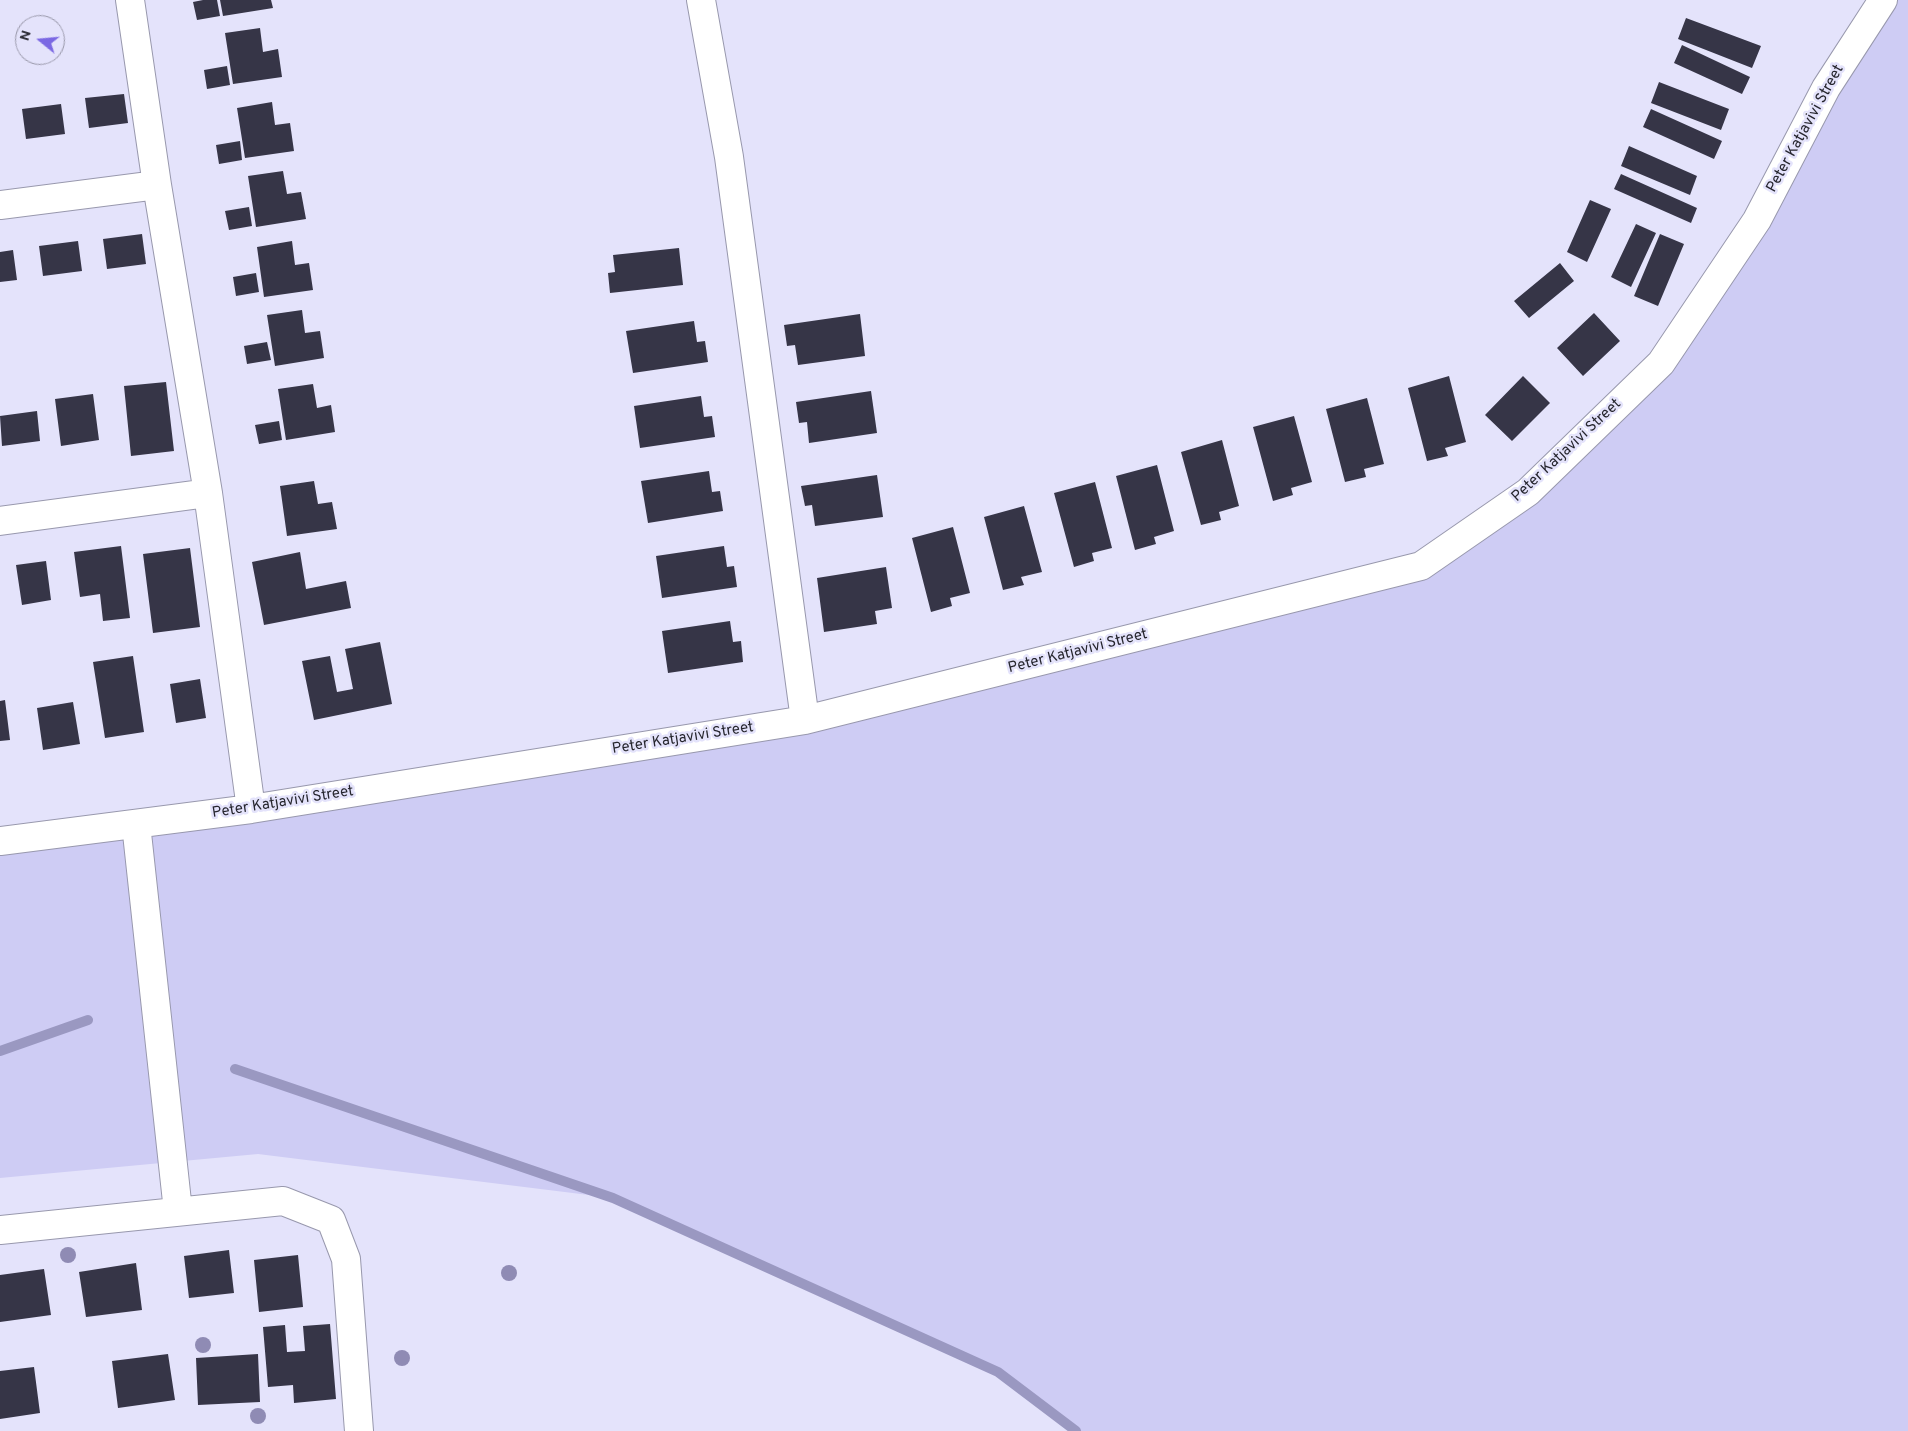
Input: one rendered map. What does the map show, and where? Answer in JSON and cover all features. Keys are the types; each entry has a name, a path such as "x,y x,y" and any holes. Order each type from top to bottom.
{"street":[{"path":"130,0 208,493 251,809"},
{"path":"701,0 729,157 805,720"},
{"name":"Peter Katjavivi Street","path":"0,842 251,809 805,720 1421,566 1528,492 1661,363 1757,220 1826,88 1883,0"},
{"path":"0,204 158,185"},
{"path":"0,521 208,493"},
{"path":"136,824 178,1212"},
{"path":"0,1230 283,1201 331,1220 346,1259 359,1431"}],"shaded area":[{"path":"1883,0 1908,0 1908,1431 1076,1431 998,1372 613,1198 258,1154 0,1178 0,842 805,720 1421,566 1661,363"}],"building":[{"path":"217,0 220,16 197,20 193,2"},
{"path":"220,0 271,0 273,8 223,16"},
{"path":"1686,18 1761,46 1752,68 1678,39"},
{"path":"260,28 263,52 278,49 282,77 233,84 225,33"},
{"path":"1682,45 1750,77 1742,94 1674,63"},
{"path":"227,66 230,85 207,89 204,70"},
{"path":"1659,82 1729,109 1721,130 1651,103"},
{"path":"124,94 128,123 89,128 85,98"},
{"path":"272,102 275,125 290,123 294,151 245,158 237,108"},
{"path":"61,104 65,134 26,139 22,109"},
{"path":"1651,109 1722,141 1714,159 1643,127"},
{"path":"240,141 242,160 219,164 216,145"},
{"path":"1629,146 1697,176 1690,195 1621,166"},
{"path":"283,171 287,194 301,192 306,219 256,227 248,176"},
{"path":"1621,174 1697,208 1691,223 1614,189"},
{"path":"1590,200 1611,209 1587,262 1567,252"},
{"path":"249,207 252,226 229,230 225,211"},
{"path":"1636,224 1656,233 1631,287 1611,277"},
{"path":"142,234 146,264 107,269 103,239"},
{"path":"1660,234 1684,244 1658,306 1634,296"},
{"path":"78,241 82,271 43,276 39,246"},
{"path":"292,241 295,265 309,263 313,290 264,297 257,247"},
{"path":"679,248 683,285 610,293 608,273 615,272 613,255"},
{"path":"13,250 17,280 0,282 0,252"},
{"path":"1560,263 1574,281 1529,318 1514,301"},
{"path":"256,273 259,292 236,296 233,277"},
{"path":"302,310 305,333 320,331 324,358 275,366 267,315"},
{"path":"1594,313 1620,341 1583,376 1557,348"},
{"path":"860,314 865,356 798,365 795,345 787,346 784,325"},
{"path":"694,321 697,342 705,341 708,362 633,373 626,331"},
{"path":"267,342 271,360 247,364 244,346"},
{"path":"1449,376 1466,442 1445,448 1448,456 1427,461 1408,388"},
{"path":"1523,376 1550,403 1512,441 1485,415"},
{"path":"166,382 174,451 131,456 124,386"},
{"path":"313,384 317,408 331,405 335,432 286,440 278,389"},
{"path":"871,391 877,433 809,443 807,422 799,423 796,402"},
{"path":"93,394 99,440 61,446 55,399"},
{"path":"701,396 704,417 712,416 715,437 640,448 634,406"},
{"path":"1367,398 1384,464 1364,469 1366,477 1345,482 1326,409"},
{"path":"37,411 40,441 2,446 0,416"},
{"path":"1294,416 1312,482 1291,488 1293,495 1273,501 1253,427"},
{"path":"279,421 282,440 259,444 255,425"},
{"path":"1222,440 1239,506 1219,512 1221,520 1201,525 1181,452"},
{"path":"1157,465 1174,531 1154,537 1156,544 1135,550 1116,476"},
{"path":"709,471 712,492 720,491 723,511 648,523 641,481"},
{"path":"877,475 883,517 815,526 812,505 805,506 801,486"},
{"path":"314,481 318,504 332,502 337,529 287,536 280,486"},
{"path":"1095,482 1112,548 1092,553 1094,561 1074,567 1054,493"},
{"path":"1024,506 1042,572 1021,577 1024,585 1003,590 984,517"},
{"path":"953,527 970,593 950,598 952,606 931,612 912,538"},
{"path":"121,546 130,618 103,621 100,594 80,597 74,552"},
{"path":"724,546 727,567 734,566 737,587 662,598 656,556"},
{"path":"190,548 200,627 153,633 143,554"},
{"path":"300,552 306,589 346,581 351,608 264,625 252,562"},
{"path":"46,561 51,600 22,605 16,565"},
{"path":"886,567 892,608 875,611 877,624 824,632 817,578"},
{"path":"730,621 733,642 741,641 743,662 668,673 662,631"},
{"path":"380,642 392,704 314,720 302,661 330,656 337,692 353,689 345,649"},
{"path":"133,656 144,732 105,738 93,662"},
{"path":"200,679 206,718 176,723 170,684"},
{"path":"5,700 10,740 0,741 0,701"},
{"path":"73,702 80,744 43,750 37,708"},
{"path":"229,1250 234,1293 189,1298 184,1256"},
{"path":"298,1255 303,1307 259,1312 254,1260"},
{"path":"136,1263 142,1310 86,1317 79,1272"},
{"path":"44,1269 51,1315 0,1322 0,1275"},
{"path":"330,1324 336,1399 294,1403 293,1385 268,1387 263,1327 285,1325 287,1352 305,1351 303,1326"},
{"path":"168,1354 175,1400 118,1408 112,1361"},
{"path":"258,1354 260,1402 198,1405 196,1358"},
{"path":"34,1367 40,1413 0,1419 0,1371"}],"waterway":[{"path":"0,1051 88,1020"},
{"path":"235,1069 613,1198 998,1372 1076,1431"}]}
